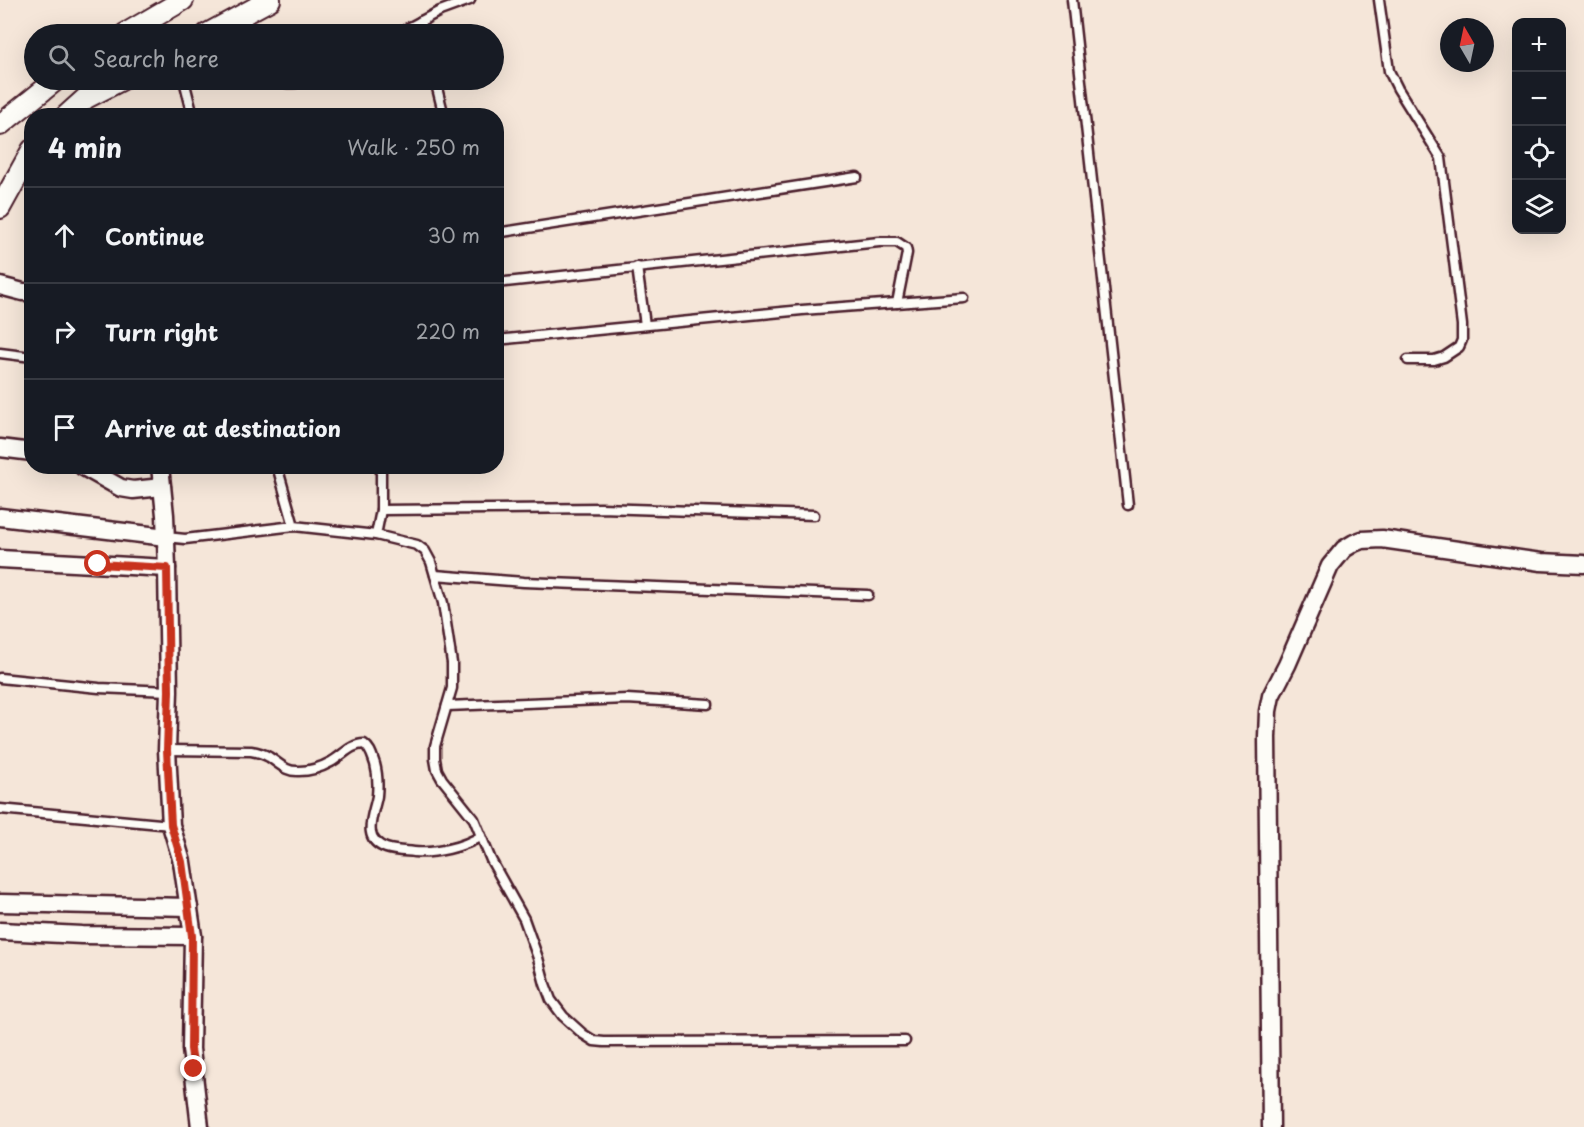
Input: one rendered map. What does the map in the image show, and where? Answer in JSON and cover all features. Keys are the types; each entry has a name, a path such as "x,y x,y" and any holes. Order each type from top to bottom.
{"street":[{"path":"228,24 270,0"},
{"path":"141,24 175,3"},
{"path":"0,124 43,90"},
{"path":"75,108 86,98 102,90"},
{"path":"0,208 24,164"},
{"path":"0,286 24,292"},
{"path":"0,448 24,451"},
{"path":"96,474 121,488 133,490 162,488"},
{"path":"161,474 167,568 169,691 167,750 171,825 182,862 192,936 191,1049 200,1127"},
{"path":"0,518 166,537"},
{"path":"1271,1127 1268,711 1271,696 1330,566 1344,549 1354,543 1371,539 1541,562 1584,564"},
{"path":"0,558 167,568"},
{"path":"0,903 189,907"},
{"path":"0,931 82,935 192,936"}],"lane":[{"path":"415,24 440,11 470,0"},
{"path":"1072,0 1128,506"},
{"path":"1379,0 1389,71 1441,158 1461,325 1462,340 1459,346 1444,357 1434,360 1408,360"},
{"path":"244,16 247,24"},
{"path":"186,90 191,108"},
{"path":"438,90 442,108"},
{"path":"504,231 857,177"},
{"path":"504,282 879,242 897,242 906,248 907,253 897,303"},
{"path":"637,267 645,325"},
{"path":"504,339 802,310 964,298"},
{"path":"0,353 24,356"},
{"path":"279,474 294,526"},
{"path":"376,535 381,510 381,474"},
{"path":"381,510 601,508 814,515"},
{"path":"166,537 185,539 294,526 376,535 417,544 425,551 431,562 443,603 452,663 452,688 435,746 437,770 474,819 491,860 524,919 551,1000 563,1016 583,1034 594,1041 604,1042 905,1041"},
{"path":"435,575 524,582 868,595"},
{"path":"0,678 99,688 169,691"},
{"path":"447,706 627,699 708,704"},
{"path":"167,750 251,751 270,758 279,766 298,772 331,763 352,747 364,744 371,752 377,774 376,798 370,822 373,837 377,843 386,848 420,852 464,844 481,836"},
{"path":"0,809 171,825"}],"route":[{"path":"98,564 167,568 169,691 167,750 171,825 182,862 192,936 191,1049 194,1069"}]}
